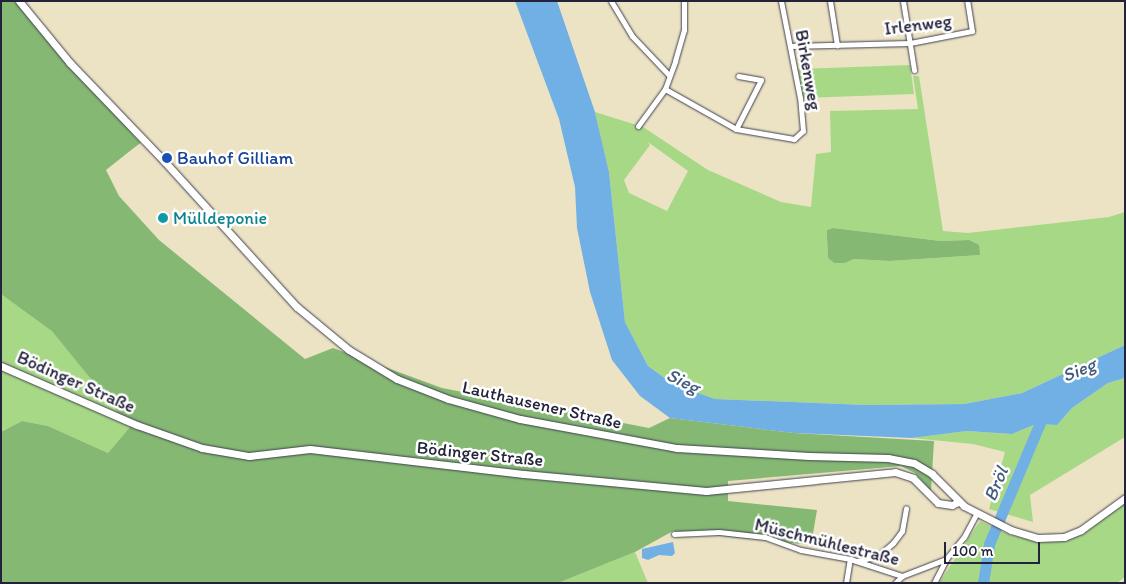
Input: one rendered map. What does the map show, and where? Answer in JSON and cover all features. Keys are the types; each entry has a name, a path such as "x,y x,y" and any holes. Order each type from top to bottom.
{"street":[{"name":"Lauthausener Straße","path":"19,1 70,63 164,161 297,307 349,350 397,379 448,399 512,417 677,448 809,456 888,458 914,463 932,474 958,502 1011,530 1038,538 1064,537 1081,530 1125,498"},
{"path":"611,1 632,36 669,75"},
{"path":"638,126 665,89 684,30 684,1"},
{"name":"Birkenweg","path":"736,129 794,139 804,131 781,1"},
{"path":"830,1 837,45"},
{"path":"903,1 914,70"},
{"name":"Irlenweg","path":"790,46 910,42 972,31 967,1"},
{"path":"665,89 736,129 761,80 738,76"},
{"name":"Bödinger Straße","path":"1,366 137,425 202,448 249,456 310,449 524,474 706,491 895,472 912,478 938,504 952,505 958,502"},
{"path":"858,561 878,556 893,544 902,530 906,508"},
{"name":"Müschmühlestraße","path":"674,534 719,532 765,537 801,550 858,561 902,576 946,559 980,515"},
{"path":"846,583 850,559"},
{"path":"934,583 946,559"},
{"path":"895,583 902,576"}],"green space":[{"path":"1,1 15,1 141,143 105,168 130,427 108,453 48,426 22,421 1,432"},
{"path":"1,1 18,1 140,143 106,170 119,196 159,240 305,359 333,348 442,388 649,428 670,418 794,433 934,441 931,491 915,473 901,466 728,481 728,501 817,510 811,545 673,531 635,552 558,583 1,583 1,432 22,421 48,426 108,453 130,427 52,331 1,294"},
{"path":"910,65 914,94 803,98 798,69"},
{"path":"913,76 919,76 943,231 968,233 1109,217 1125,212 1125,345 1022,393 964,404 866,405 715,399 673,384 648,366 625,322 609,172 595,112 643,127 708,170 781,202 811,207 816,154 831,152 830,111 918,109","holes":["648,142 688,171 667,211 629,193 624,180 650,145","833,228 941,241 969,240 980,255 890,261 854,259 845,263 834,263 828,258 827,237 827,230"]},
{"path":"833,228 941,241 969,240 979,245 980,255 890,261 854,259 845,263 834,263 828,258 827,237 827,230"},
{"path":"1125,378 1125,437 1030,495 1033,522 989,509 1005,452 973,444 912,438 967,431 1012,434 1036,424 1057,425 1072,408 1108,383"},
{"path":"1125,503 1125,577 1117,583 939,583 980,521 1010,535 1041,542 1062,540 1083,533"},
{"path":"635,552 648,583 558,583"}],"water":[{"name":"Sieg","path":"515,1 557,1 595,112 609,172 625,322 648,366 673,384 715,399 866,405 964,404 1022,393 1125,345 1125,378 1108,383 1072,408 1057,425 1036,424 1012,434 967,431 912,438 794,433 670,418 640,396 612,360 590,292 577,228 575,187 559,119"},
{"path":"673,542 675,553 672,556 659,555 648,560 642,558 642,549"}],"waterway":[{"name":"Bröl","path":"983,583 989,544 1045,411"}],"place":[{"name":"Bauhof Gilliam","path":"167,158"},
{"name":"Mülldeponie","path":"163,218"}]}
